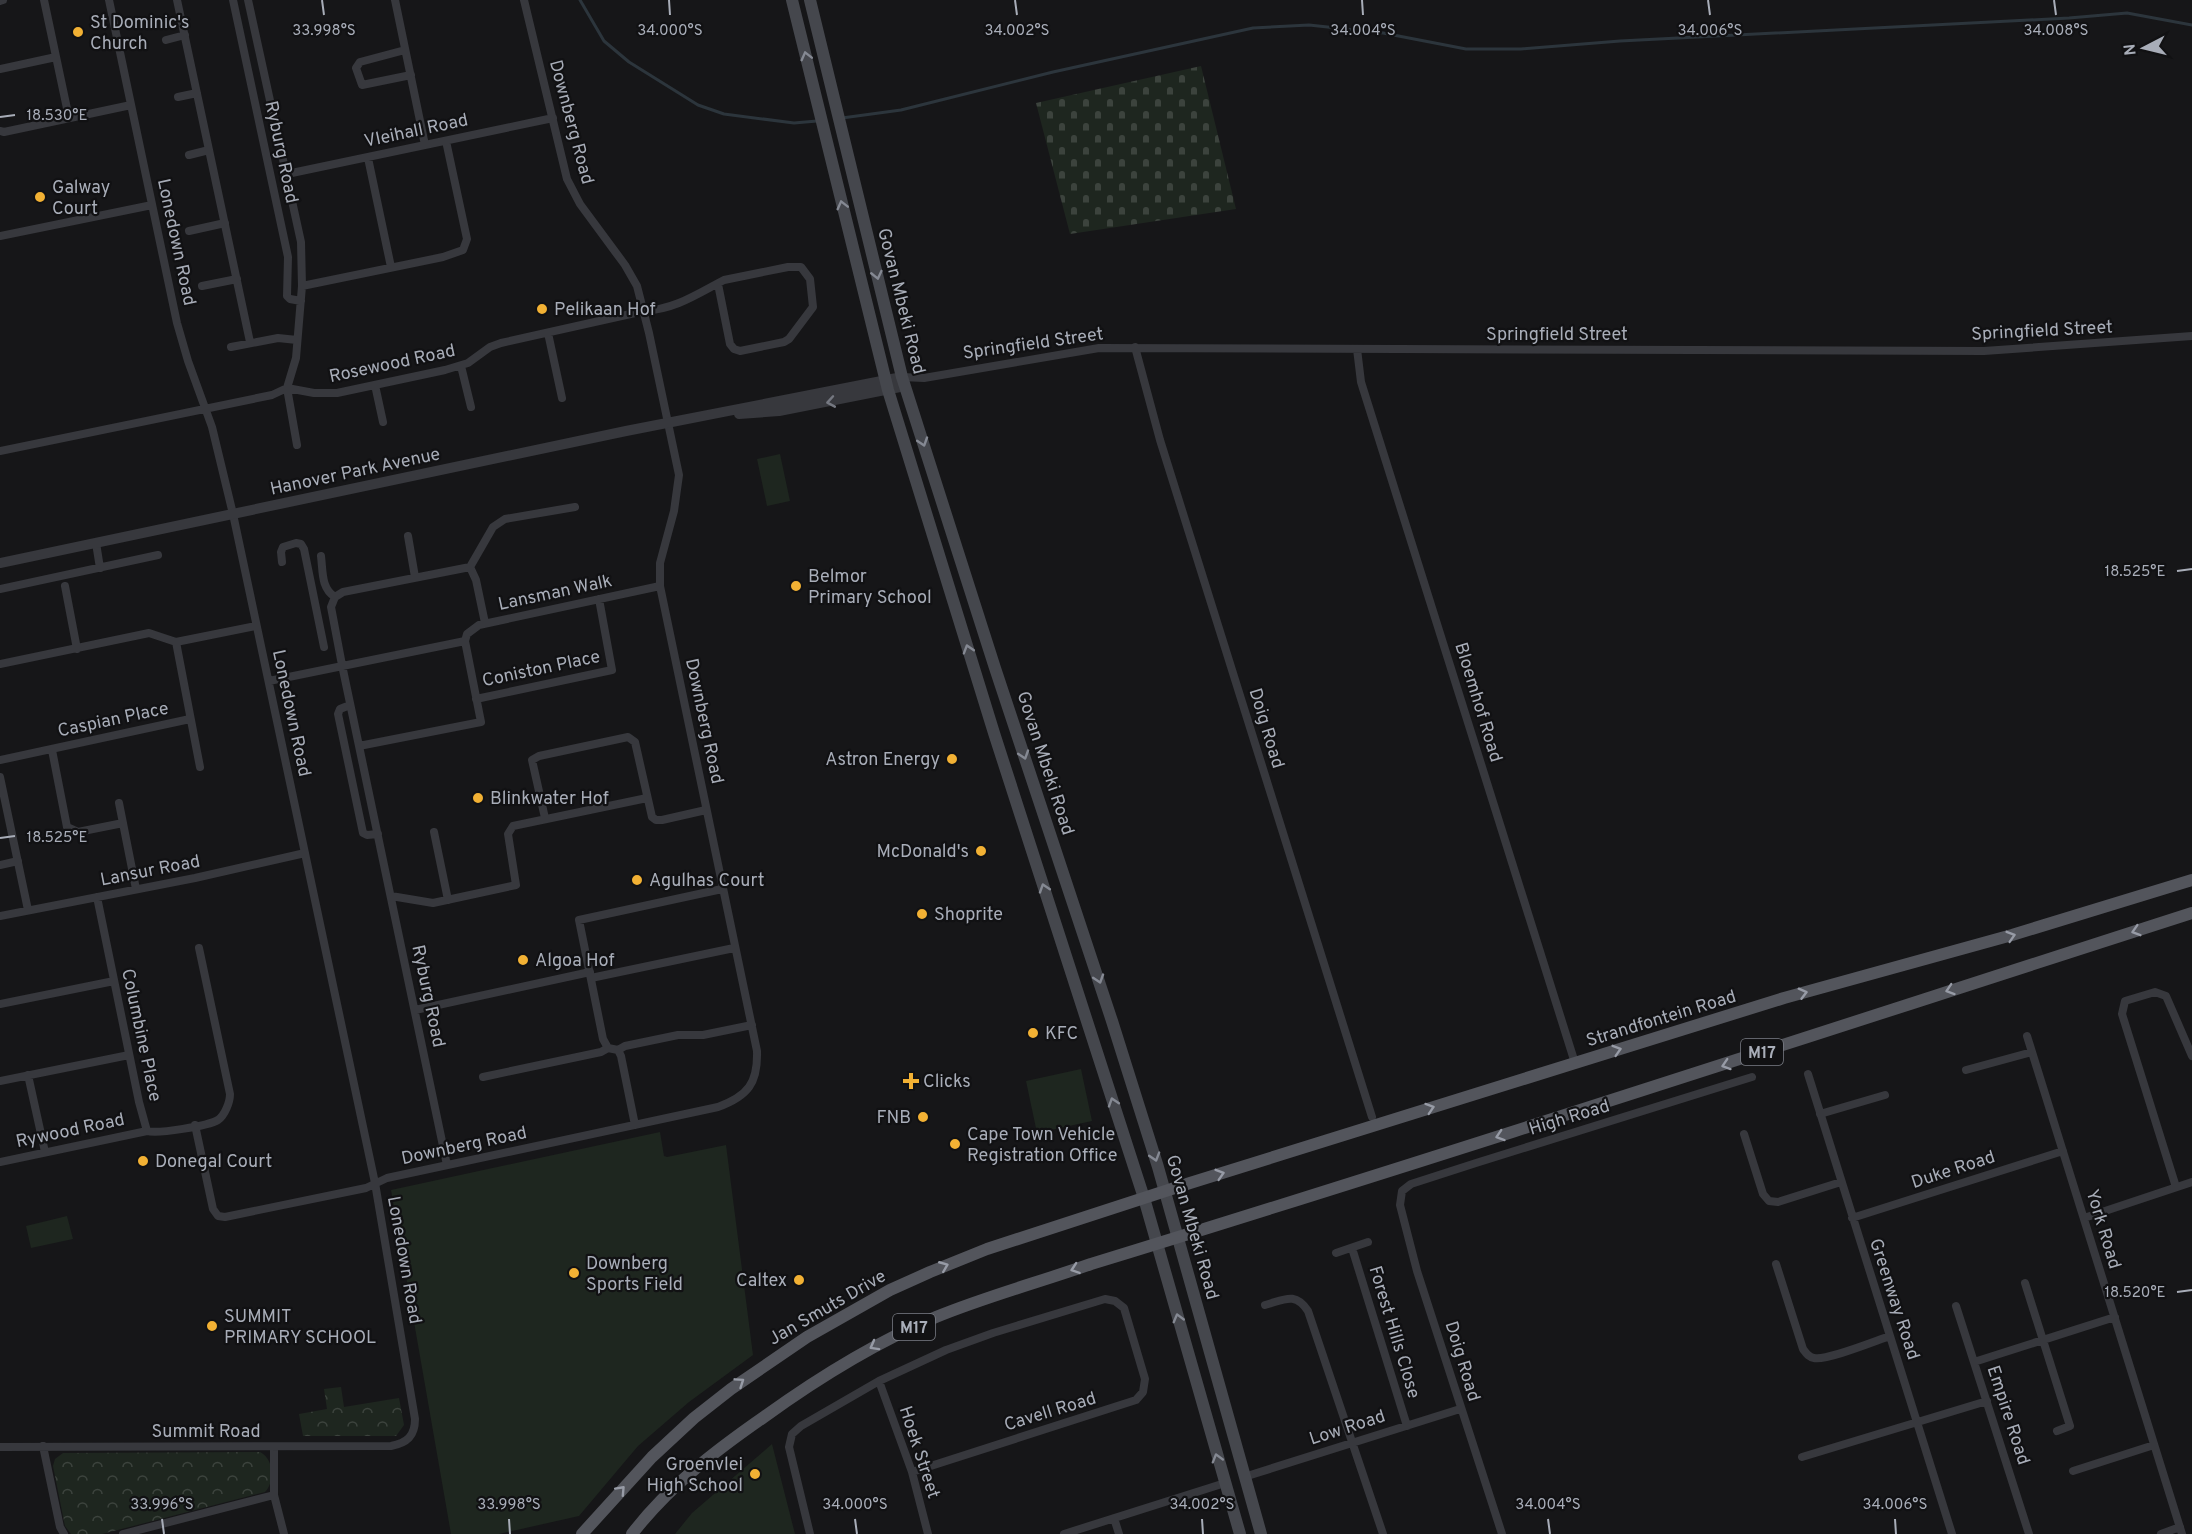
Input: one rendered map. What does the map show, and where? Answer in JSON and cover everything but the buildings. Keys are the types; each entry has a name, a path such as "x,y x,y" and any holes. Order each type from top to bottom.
{"main road":[{"name":"Govan Mbeki Road","path":"792,0 887,385 993,733 1144,1198 1240,1534"},
{"name":"Govan Mbeki Road","path":"810,0 903,382 1109,1010 1178,1236 1261,1534"},
{"name":"Strandfontein Road","path":"1144,1198 1784,998 2002,938 2192,880"},
{"name":"M17","path":"632,1534 669,1492 719,1448 808,1384 883,1341 936,1317 1178,1236 1710,1070 2192,913"},
{"name":"Jan Smuts Drive","path":"582,1534 652,1457 694,1418 797,1343 890,1290 930,1272 987,1249 1144,1198"}],"street":[{"path":"45,0 69,118"},
{"name":"Lonedown Road","path":"110,0 177,322 188,361 212,427 233,514 375,1183 415,1419 410,1438"},
{"path":"177,0 250,342"},
{"name":"Ryburg Road","path":"233,0 288,257 287,296 290,299 301,301"},
{"name":"Ryburg Road","path":"248,0 301,242 301,301 294,370 287,388"},
{"path":"395,0 425,145"},
{"name":"Downberg Road","path":"375,1183 387,1178 718,1107 734,1101 749,1088 757,1071 757,1051 752,1025 734,948 660,586 660,562 674,511 679,475 644,311 637,286 625,265 571,189 524,0"},
{"path":"166,40 185,35"},
{"path":"405,50 360,62 356,68 362,85 411,75"},
{"path":"0,69 56,57"},
{"path":"178,98 197,93"},
{"path":"0,131 131,105"},
{"name":"Vleihall Road","path":"287,174 553,118"},
{"path":"302,286 458,253 463,250 466,245 465,228 446,141"},
{"path":"189,155 209,150"},
{"path":"368,158 391,267"},
{"path":"0,236 152,205"},
{"path":"189,231 225,223"},
{"path":"788,267 801,267 810,279 813,307 789,339 774,345 740,351 734,349 730,344 718,284 724,280 788,267"},
{"path":"202,286 237,279"},
{"name":"Rosewood Road","path":"0,451 272,394 287,388 327,394 461,366 495,345 660,309 693,298 718,284"},
{"path":"548,333 561,398"},
{"name":"Springfield Street","path":"903,382 1074,351 1135,347 1984,351 2192,336"},
{"path":"231,347 278,338 297,340"},
{"name":"Doig Road","path":"1135,347 1160,441 1372,1117"},
{"name":"Bloemhof Road","path":"1357,349 1361,382 1575,1063"},
{"path":"461,366 471,407"},
{"name":"Hanover Park Avenue","path":"0,563 668,423 718,414 779,411 903,382"},
{"path":"375,385 383,422"},
{"path":"287,388 297,445"},
{"path":"321,556 325,587 328,593 335,597 343,592 470,567 493,527 505,519 575,507"},
{"path":"408,536 416,577"},
{"path":"96,543 100,568"},
{"path":"282,562 283,546 301,544 304,549 324,647"},
{"path":"0,589 158,555"},
{"path":"470,567 476,580 485,623"},
{"path":"65,586 77,649"},
{"name":"Lansman Walk","path":"465,641 470,631 485,623 660,586"},
{"name":"Ryburg Road","path":"335,597 331,607 333,620 447,1165"},
{"name":"Coniston Place","path":"476,699 612,670 599,599"},
{"path":"318,622 333,620"},
{"path":"0,664 149,633 176,642 256,626"},
{"path":"269,681 465,641"},
{"name":"Coniston Place","path":"359,746 481,722 465,641"},
{"name":"Caspian Place","path":"0,760 190,719 176,642"},
{"path":"350,705 340,709 338,714 363,833 367,836 378,834"},
{"path":"190,719 200,767"},
{"path":"545,818 532,760 549,754 631,737 635,742 652,817 656,820 706,810"},
{"path":"52,750 67,825 70,830 78,832 123,823"},
{"path":"0,777 28,910"},
{"path":"391,896 429,903 516,885 508,831 517,824 647,798"},
{"path":"119,803 136,889"},
{"path":"434,832 448,900"},
{"name":"Lansur Road","path":"0,916 195,878 305,853"},
{"path":"0,865 18,861"},
{"path":"608,1048 603,1039 579,921 722,889"},
{"name":"Columbine Place","path":"97,897 147,1131 167,1132 218,1120 230,1101 199,948"},
{"path":"415,1010 734,948"},
{"path":"0,1004 114,981"},
{"path":"2176,1187 2122,1014 2125,1001 2155,992 2166,996 2192,1056"},
{"path":"483,1077 601,1052 608,1048 618,1050 678,1035 703,1035 752,1025"},
{"name":"York Road","path":"2027,1036 2181,1531"},
{"path":"618,1050 635,1125"},
{"path":"1966,1070 2032,1052"},
{"path":"0,1081 129,1055"},
{"name":"Greenway Road","path":"1808,1074 1952,1534"},
{"path":"28,1075 45,1152"},
{"name":"High Road","path":"1400,1196 1402,1191 1412,1184 1752,1077"},
{"path":"1820,1114 1885,1095"},
{"path":"195,1125 213,1209 221,1217 366,1188 375,1183"},
{"name":"Rywood Road","path":"0,1161 147,1131"},
{"path":"1744,1134 1763,1194 1769,1201 1778,1202 1841,1182"},
{"name":"Duke Road","path":"1852,1218 2063,1151"},
{"path":"2084,1218 2192,1182"},
{"name":"Doig Road","path":"1400,1196 1400,1205 1417,1271 1502,1534"},
{"name":"Forest Hills Close","path":"1336,1253 1368,1242"},
{"name":"Forest Hills Close","path":"1352,1248 1407,1426"},
{"path":"1776,1264 1803,1349 1807,1355 1819,1359 1890,1336"},
{"path":"2025,1283 2070,1426 2056,1431"},
{"path":"1264,1305 1294,1298 1301,1301 1308,1311 1383,1534"},
{"name":"Cavell Road","path":"810,1534 790,1454 790,1440 801,1426 879,1382 946,1350 993,1333 1105,1299 1115,1301 1124,1308 1145,1379 1143,1392 1136,1400 912,1473"},
{"name":"Empire Road","path":"1956,1306 2029,1534"},
{"path":"1974,1362 2115,1317"},
{"name":"Hoek Street","path":"879,1382 912,1473 928,1534"},
{"path":"1802,1457 1987,1401"},
{"name":"Low Road","path":"1244,1477 1460,1409"},
{"name":"Summit Road","path":"0,1447 391,1446 402,1444 410,1438"},
{"path":"2073,1471 2154,1445"},
{"path":"43,1446 60,1527 64,1534"},
{"path":"274,1448 274,1495 284,1534"},
{"path":"1064,1534 1225,1483"},
{"path":"123,1534 274,1495"},
{"path":"1114,1518 1119,1534"},
{"path":"2161,1534 2181,1531"}],"green space":[{"path":"1201,66 1236,209 1070,234 1036,103"},
{"path":"780,454 790,501 767,506 757,459"},
{"path":"1081,1069 1092,1121 1037,1133 1026,1081"},
{"name":"Downberg Sports Field","path":"660,1132 664,1156 667,1157 726,1145 753,1355 689,1402 638,1446 579,1516 499,1534 451,1534 391,1190"},
{"path":"67,1216 73,1239 31,1248 26,1226"},
{"path":"341,1387 344,1407 399,1398 404,1425 396,1436 303,1436 299,1414 327,1409 324,1389"},
{"name":"Groenvlei High School","path":"772,1444 795,1534 675,1534 692,1513"},
{"path":"260,1452 265,1455 272,1471 270,1483 265,1492 102,1534 71,1534 65,1526 53,1466 55,1459 63,1453"}],"waterway":[{"path":"580,0 604,41 629,62 698,105 724,114 794,123 817,121"},
{"path":"842,118 901,110 1053,72 1253,28 1309,25 1383,33 1466,49 1521,49 1620,41 2127,13 2192,25"}],"place":[{"name":"St Dominic's Church","path":"78,32"},
{"name":"Galway Court","path":"40,197"},
{"name":"Pelikaan Hof","path":"542,309"},
{"name":"Belmor Primary School","path":"796,586"},
{"name":"Astron Energy","path":"952,759"},
{"name":"Blinkwater Hof","path":"478,798"},
{"name":"McDonald's","path":"981,851"},
{"name":"Agulhas Court","path":"637,880"},
{"name":"Shoprite","path":"922,914"},
{"name":"Algoa Hof","path":"523,960"},
{"name":"KFC","path":"1033,1033"},
{"name":"Clicks","path":"911,1081"},
{"name":"FNB","path":"923,1117"},
{"name":"Cape Town Vehicle Registration Office","path":"955,1144"},
{"name":"Donegal Court","path":"143,1161"},
{"name":"Downberg Sports Field","path":"574,1273"},
{"name":"Caltex","path":"799,1280"},
{"name":"SUMMIT PRIMARY SCHOOL","path":"212,1326"},
{"name":"Groenvlei High School","path":"755,1474"}]}
